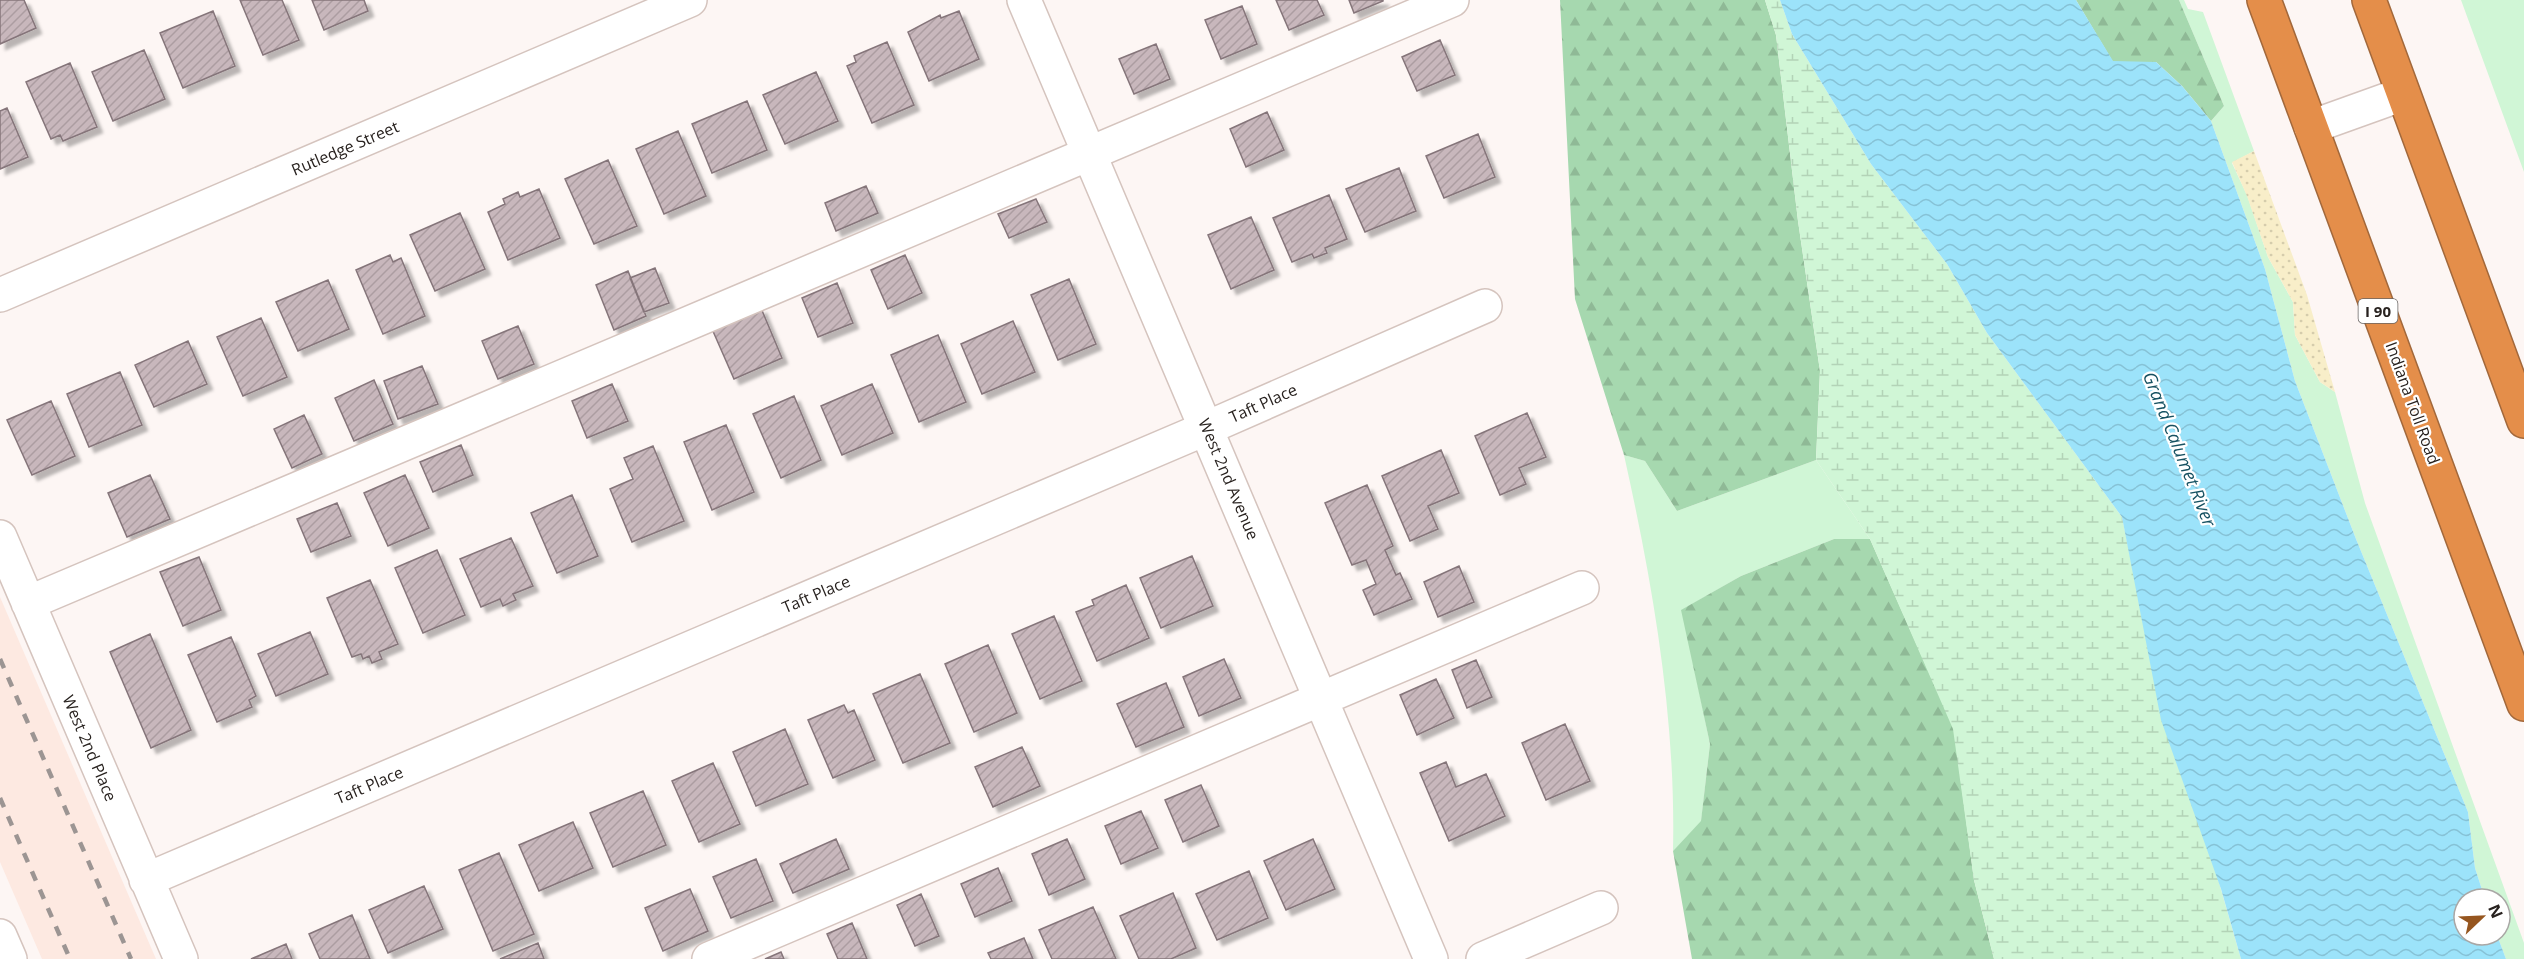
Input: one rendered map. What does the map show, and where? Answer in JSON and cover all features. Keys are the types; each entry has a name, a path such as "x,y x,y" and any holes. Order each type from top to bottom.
{"highway":[{"name":"Indiana Toll Road","path":"2264,0 2524,704"},
{"path":"2369,0 2524,421"}],"street":[{"name":"Rutledge Street","path":"0,296 690,0"},
{"name":"West 2nd Avenue","path":"1024,0 1431,959"},
{"path":"27,603 1452,0"},
{"path":"2311,127 2403,94"},
{"name":"Taft Place","path":"147,880 1207,428 1485,306"},
{"name":"West 2nd Place","path":"0,537 181,959"},
{"path":"709,959 1582,588"},
{"path":"1483,959 1601,908"}],"shaded area":[{"path":"0,597 156,959 42,959 0,862"}],"green space":[{"path":"1560,0 1765,0 1776,35 1798,221 1820,371 1816,460 1677,511 1645,461 1624,455 1575,299"},
{"path":"1765,0 1780,0 1792,34 1871,164 1947,264 1987,333 2122,517 2142,615 2241,959 1994,959 1974,880 1953,729 1870,539 1816,460 1820,371 1798,221 1776,35"},
{"path":"2076,0 2179,0 2224,106 2211,121 2182,86 2156,62 2113,62"},
{"path":"2179,0 2184,0 2188,9 2203,12 2254,151 2232,163 2247,195 2268,257 2293,302 2295,335 2320,382 2335,392 2365,503 2504,887 2481,887 2475,868 2468,812 2356,539 2295,381 2265,269 2211,121 2224,106"},
{"path":"2461,0 2524,0 2524,172"},
{"path":"1624,455 1645,461 1677,511 1816,460 1870,539 1834,539 1741,576 1682,610 1710,744 1701,822 1673,851 1671,751 1660,652 1653,602"},
{"path":"1834,539 1870,539 1954,729 1974,880 1994,959 1692,959 1673,851 1701,821 1710,744 1681,610 1741,576"},
{"path":"2512,910 2524,943 2524,959 2506,959 2502,947 2512,947"}],"sand":[{"path":"2254,151 2307,295 2335,392 2320,382 2295,335 2293,302 2268,257 2247,196 2232,162"}],"water":[{"name":"Grand Calumet River","path":"1780,0 2076,0 2113,61 2156,62 2182,86 2211,121 2265,269 2295,381 2356,539 2468,812 2475,868 2481,887 2452,887 2452,947 2502,947 2506,959 2241,959 2221,889 2161,720 2122,517 1987,333 1947,264 1871,164 1792,34"}],"building":[{"path":"0,0 24,0 36,28 0,44"},
{"path":"240,0 282,0 299,40 263,55"},
{"path":"312,0 364,0 368,11 324,30"},
{"path":"1276,0 1317,0 1324,15 1289,30"},
{"path":"1349,0 1383,0 1383,1 1354,13"},
{"path":"1242,6 1257,44 1221,59 1205,20"},
{"path":"213,11 235,66 183,88 160,33"},
{"path":"959,11 979,59 929,81 908,32 940,15 941,18"},
{"path":"1440,40 1455,75 1417,91 1402,57"},
{"path":"887,42 914,105 872,123 847,66 856,62 854,56"},
{"path":"1156,44 1170,79 1134,94 1119,59"},
{"path":"144,50 165,99 113,121 92,72"},
{"path":"70,63 97,127 63,141 60,135 51,139 26,82"},
{"path":"816,72 838,121 785,144 763,95"},
{"path":"747,101 767,150 712,173 692,124"},
{"path":"7,108 28,157 0,169 0,111"},
{"path":"1267,112 1284,150 1246,167 1230,129"},
{"path":"678,131 706,196 664,214 636,149"},
{"path":"1478,134 1495,177 1444,198 1426,156"},
{"path":"608,160 637,226 594,244 565,179"},
{"path":"1399,168 1416,211 1365,232 1346,189"},
{"path":"866,186 878,213 836,231 825,203"},
{"path":"539,189 560,238 508,260 488,212 505,204 503,199 518,192 520,197"},
{"path":"1329,195 1347,239 1325,248 1327,253 1314,258 1312,254 1292,262 1273,218"},
{"path":"1036,199 1047,222 1009,238 998,214"},
{"path":"460,213 485,269 435,291 410,235"},
{"path":"1251,217 1274,270 1231,289 1208,235"},
{"path":"390,255 393,262 401,258 425,316 383,334 356,270"},
{"path":"905,255 922,293 888,309 871,270"},
{"path":"655,268 669,303 644,312 630,278"},
{"path":"628,271 646,316 614,330 596,285"},
{"path":"1069,279 1096,344 1058,360 1031,295"},
{"path":"328,280 349,329 298,351 276,302"},
{"path":"837,283 853,323 818,337 802,298"},
{"path":"761,308 782,358 734,379 712,329"},
{"path":"261,318 287,377 243,396 217,337"},
{"path":"1013,321 1035,372 982,394 961,344"},
{"path":"518,326 534,364 498,379 482,341"},
{"path":"938,335 966,402 919,422 891,355"},
{"path":"188,341 207,384 154,407 135,365"},
{"path":"422,366 438,404 398,419 384,381"},
{"path":"120,372 142,425 89,447 67,394"},
{"path":"374,380 393,424 354,441 335,398"},
{"path":"612,384 628,421 587,438 572,401"},
{"path":"872,384 893,433 842,455 821,406"},
{"path":"794,396 821,460 781,478 753,414"},
{"path":"51,401 75,456 32,475 7,420"},
{"path":"1527,413 1546,457 1519,468 1526,484 1500,495 1475,436"},
{"path":"304,415 322,454 292,468 274,429"},
{"path":"726,425 754,492 712,510 684,442"},
{"path":"461,445 473,475 433,492 420,462"},
{"path":"653,446 684,521 632,542 610,489 633,479 624,458"},
{"path":"1441,450 1459,493 1428,506 1438,529 1410,541 1382,476"},
{"path":"150,475 170,519 127,537 108,493"},
{"path":"405,475 429,528 388,546 364,493"},
{"path":"1367,485 1393,546 1385,550 1396,575 1400,573 1412,599 1374,615 1363,590 1376,584 1366,560 1352,565 1325,503"},
{"path":"572,495 598,556 557,573 531,513"},
{"path":"337,503 351,536 311,552 297,519"},
{"path":"511,538 533,586 513,594 516,600 503,606 500,599 481,607 460,559"},
{"path":"437,550 465,615 423,633 395,568"},
{"path":"1192,556 1213,606 1161,628 1140,578"},
{"path":"199,557 221,610 183,626 160,572"},
{"path":"1459,566 1474,602 1438,617 1424,582"},
{"path":"370,580 398,644 379,652 382,659 372,663 369,656 363,659 361,654 352,657 327,598"},
{"path":"1126,585 1149,638 1097,661 1076,612 1094,605 1092,600"},
{"path":"1054,616 1082,681 1040,699 1012,634"},
{"path":"310,632 328,674 276,696 258,654"},
{"path":"150,634 191,730 151,748 110,652"},
{"path":"231,637 256,696 249,700 252,707 217,722 188,655"},
{"path":"988,645 1017,713 974,732 945,664"},
{"path":"1224,659 1241,698 1199,716 1183,677"},
{"path":"1476,660 1492,697 1467,708 1452,670"},
{"path":"920,674 950,743 903,763 873,694"},
{"path":"1436,679 1454,718 1417,735 1400,695"},
{"path":"1166,683 1184,727 1136,747 1117,704"},
{"path":"844,705 848,713 854,710 875,760 833,778 808,720"},
{"path":"1565,724 1590,781 1546,800 1522,743"},
{"path":"785,729 808,784 756,806 733,752"},
{"path":"1022,747 1040,786 993,807 975,767"},
{"path":"1446,762 1456,787 1486,774 1505,816 1449,841 1420,773"},
{"path":"713,763 740,824 699,842 672,781"},
{"path":"1201,785 1219,826 1183,842 1165,800"},
{"path":"643,791 666,845 613,867 590,813"},
{"path":"1141,811 1158,848 1121,864 1105,826"},
{"path":"573,822 593,868 539,891 519,845"},
{"path":"836,839 849,869 793,893 780,864"},
{"path":"1067,839 1085,879 1049,895 1032,854"},
{"path":"1313,839 1335,889 1286,910 1264,861"},
{"path":"499,853 534,934 493,951 459,870"},
{"path":"756,859 773,901 731,918 713,877"},
{"path":"998,868 1012,901 975,917 961,884"},
{"path":"1249,871 1268,918 1217,940 1196,894"},
{"path":"424,886 443,929 388,953 369,910"},
{"path":"690,889 708,931 663,951 645,908"},
{"path":"1173,893 1196,948 1171,959 1139,959 1120,916"},
{"path":"921,894 939,936 915,946 897,905"},
{"path":"1093,907 1116,959 1052,959 1039,930"},
{"path":"352,915 370,959 320,959 309,934"},
{"path":"852,923 867,959 838,959 827,934"},
{"path":"1024,938 1033,959 991,959 988,953"},
{"path":"538,943 544,959 500,959"},
{"path":"286,944 292,959 251,959"},
{"path":"781,952 784,959 765,959"}],"railway":[{"path":"0,659 131,959"},
{"path":"0,798 70,959"}]}
